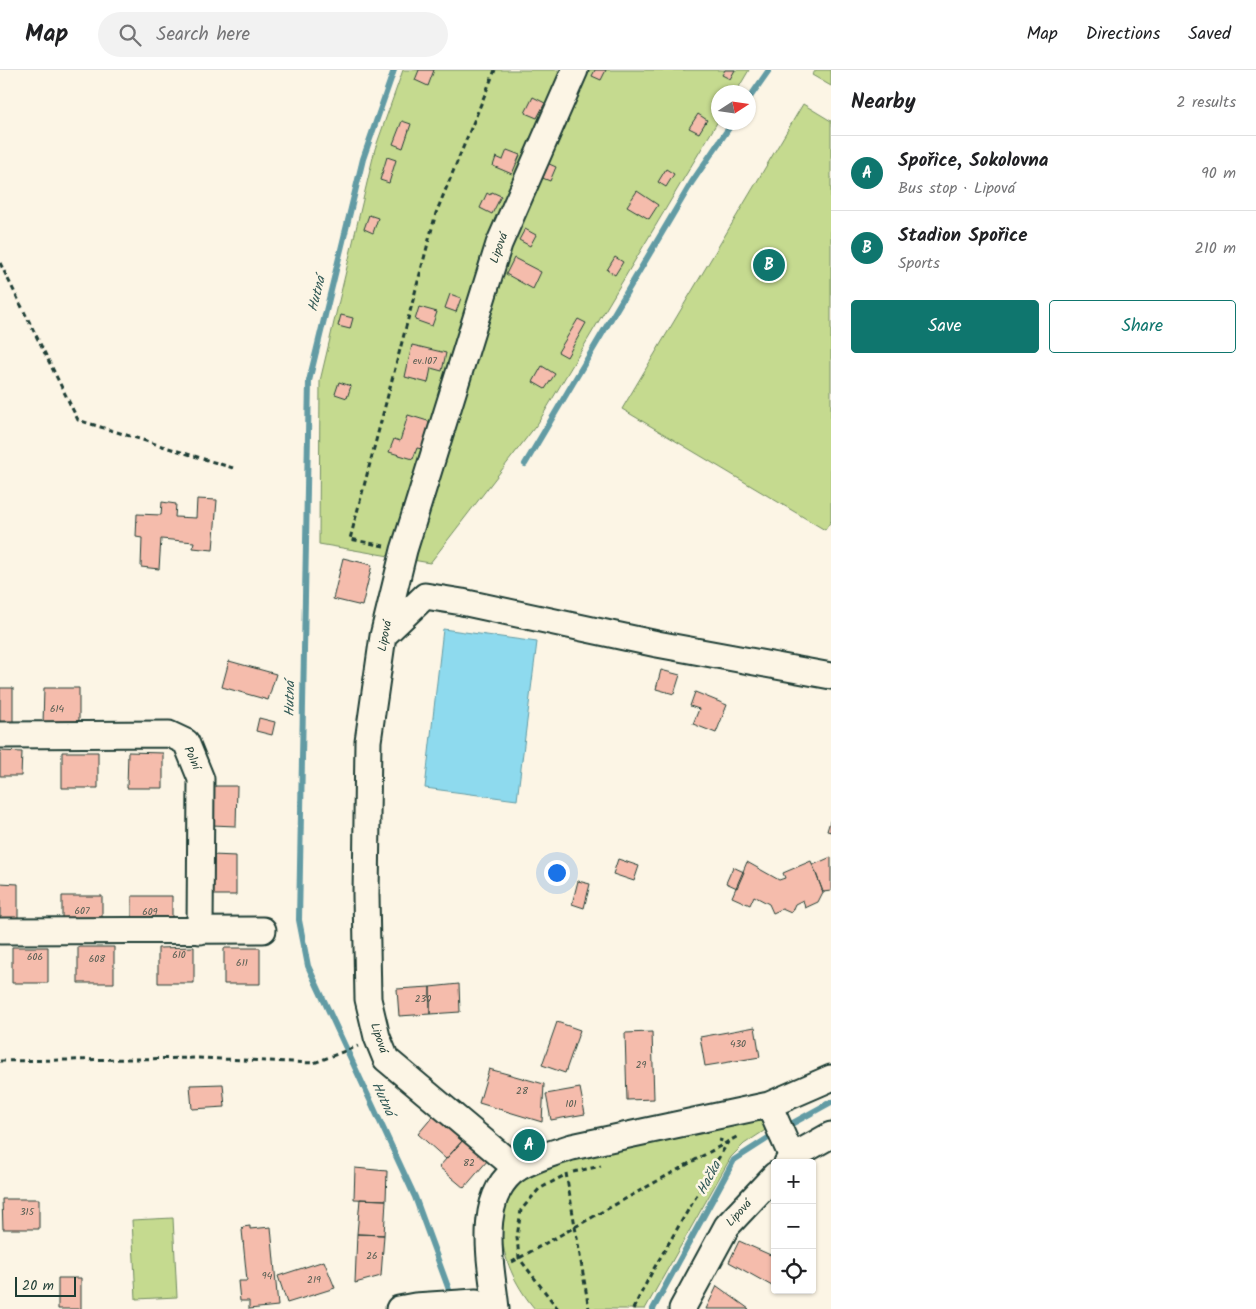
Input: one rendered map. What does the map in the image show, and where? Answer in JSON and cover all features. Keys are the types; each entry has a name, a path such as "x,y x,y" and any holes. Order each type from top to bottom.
{"street":[{"name":"Lipová","path":"517,1169 386,1059 368,1037 366,895 368,740 383,636 404,550 499,244 575,70"},
{"path":"383,636 425,596 462,602 657,644 831,676"},
{"name":"Polní","path":"0,735 169,734 186,742 202,779 200,931"},
{"path":"0,931 263,930"},
{"path":"416,1307 488,1307 493,1273 487,1242 489,1218 501,1186 517,1169 544,1156 564,1162 758,1107 831,1078"},
{"path":"758,1107 788,1159"},
{"path":"791,1159 831,1135"},
{"name":"Lipová","path":"682,1309 727,1226 771,1179"}],"path":[{"path":"404,550 350,539 436,213 495,70"},
{"path":"0,263 78,420 233,468"},
{"path":"0,1061 199,1058 314,1063 337,1054 368,1037"},
{"path":"493,1273 752,1129 758,1107"},
{"path":"709,1142 718,1139 728,1142"},
{"path":"633,1309 653,1270 728,1142"},
{"path":"564,1162 604,1165"},
{"path":"564,1162 589,1309"},
{"path":"558,1309 519,1258 516,1237 521,1210 564,1162"}],"green space":[{"path":"403,70 749,70 740,85 711,85 711,130 713,130 538,423 430,563 319,544 320,381 375,149"},
{"path":"816,70 831,70 831,86 812,75"},
{"path":"803,104 831,121 831,521 825,530 622,409"},
{"path":"760,1118 770,1127 744,1144 731,1157 645,1309 535,1309 513,1275 502,1237 503,1218 508,1200 520,1184 538,1171 572,1157"},
{"path":"173,1218 177,1297 136,1299 132,1220"}],"water":[{"path":"443,629 537,642 517,800 425,788"}],"building":[{"path":"419,70 434,70 428,86 415,80"},
{"path":"595,70 606,70 601,80 592,76"},
{"path":"725,70 735,70 730,79 722,75"},
{"path":"533,97 545,103 537,118 525,113"},
{"path":"698,114 707,120 699,133 689,128"},
{"path":"402,121 411,124 403,148 393,144"},
{"path":"507,150 520,155 512,174 493,166 496,157 503,160"},
{"path":"387,157 396,160 389,183 380,180"},
{"path":"547,163 556,167 550,181 540,177"},
{"path":"666,169 674,174 666,187 658,182"},
{"path":"637,191 658,205 649,219 627,206"},
{"path":"492,192 501,196 492,214 480,208 487,193 490,195"},
{"path":"369,215 378,218 373,233 364,229"},
{"path":"525,229 536,235 530,246 519,240"},
{"path":"615,257 623,262 615,275 607,270"},
{"path":"514,258 541,272 533,289 506,274"},
{"path":"450,294 461,298 456,312 445,308"},
{"path":"419,307 437,312 432,326 415,320"},
{"path":"341,315 353,318 350,329 338,326"},
{"path":"578,319 586,323 567,357 558,352"},
{"path":"412,345 446,353 442,371 431,368 428,383 405,377"},
{"path":"542,366 555,374 545,389 533,382"},
{"path":"339,382 351,386 347,398 335,394"},
{"path":"408,415 431,422 422,449 417,448 413,459 389,452 394,439 400,441"},
{"path":"197,499 217,500 213,550 193,548 194,542 161,539 159,569 141,567 142,538 136,537 137,514 161,515 162,502 176,504 175,517 196,518"},
{"path":"343,558 372,565 362,606 333,599"},
{"path":"229,661 276,674 268,700 222,687"},
{"path":"661,670 680,675 674,694 656,689"},
{"path":"0,688 13,688 13,724 0,724"},
{"path":"44,688 79,688 79,724 43,724"},
{"path":"695,692 727,705 716,733 693,724 699,709 690,706"},
{"path":"259,718 275,722 272,735 256,731"},
{"path":"0,751 22,752 21,776 0,776"},
{"path":"62,752 98,752 98,788 62,788"},
{"path":"128,752 163,753 163,788 127,788"},
{"path":"213,786 237,786 236,826 212,825"},
{"path":"831,818 831,832 827,831"},
{"path":"212,855 236,856 236,895 212,895"},
{"path":"831,857 831,891 823,892 813,865"},
{"path":"618,859 639,866 634,881 613,874"},
{"path":"811,861 823,892 818,902 805,908 803,900 795,904 791,913 782,909 773,913 769,904 754,896 750,905 732,897 747,862 779,880 785,878 783,873"},
{"path":"733,867 744,872 737,888 726,883"},
{"path":"578,881 590,884 584,908 572,904"},
{"path":"0,883 18,884 18,919 0,919"},
{"path":"62,896 102,896 102,920 62,920"},
{"path":"132,896 172,896 172,921 132,920"},
{"path":"12,947 48,947 48,983 12,983"},
{"path":"78,947 114,947 114,983 78,983"},
{"path":"194,947 194,983 158,983 158,948"},
{"path":"224,948 260,948 260,984 224,984"},
{"path":"459,984 460,1012 430,1014 430,987"},
{"path":"430,987 430,1014 399,1016 397,989"},
{"path":"557,1022 580,1030 565,1073 542,1065"},
{"path":"755,1027 760,1057 705,1066 700,1037"},
{"path":"652,1032 654,1099 627,1100 625,1033"},
{"path":"489,1069 544,1084 542,1122 479,1103"},
{"path":"223,1084 225,1107 192,1109 190,1085"},
{"path":"580,1088 585,1114 551,1120 546,1094"},
{"path":"434,1115 463,1140 446,1159 418,1134"},
{"path":"463,1140 488,1160 464,1188 439,1167"},
{"path":"355,1168 387,1171 386,1200 354,1199"},
{"path":"2,1199 39,1199 39,1229 3,1229"},
{"path":"360,1199 386,1200 384,1235 357,1234"},
{"path":"250,1226 250,1229 271,1227 278,1306 249,1309 249,1301 240,1301 238,1281 247,1281 242,1230 243,1227"},
{"path":"357,1234 384,1235 381,1276 355,1283"},
{"path":"739,1241 771,1255 771,1285 729,1262"},
{"path":"324,1261 335,1288 287,1303 278,1276"},
{"path":"58,1278 81,1278 81,1309 58,1309"},
{"path":"717,1286 749,1309 706,1309"}],"waterway":[{"name":"Hutná","path":"394,70 363,159 309,381 299,920 308,966 415,1197 452,1298"},
{"path":"756,89 769,70"},
{"path":"525,464 692,182 728,130"},
{"name":"Hačka","path":"784,1128 831,1102"},
{"name":"Hačka","path":"653,1309 734,1160 776,1133"}],"place":[{"name":"Stadion Spořice","path":"769,265"},
{"name":"Spořice, Sokolovna","path":"529,1145"}]}
